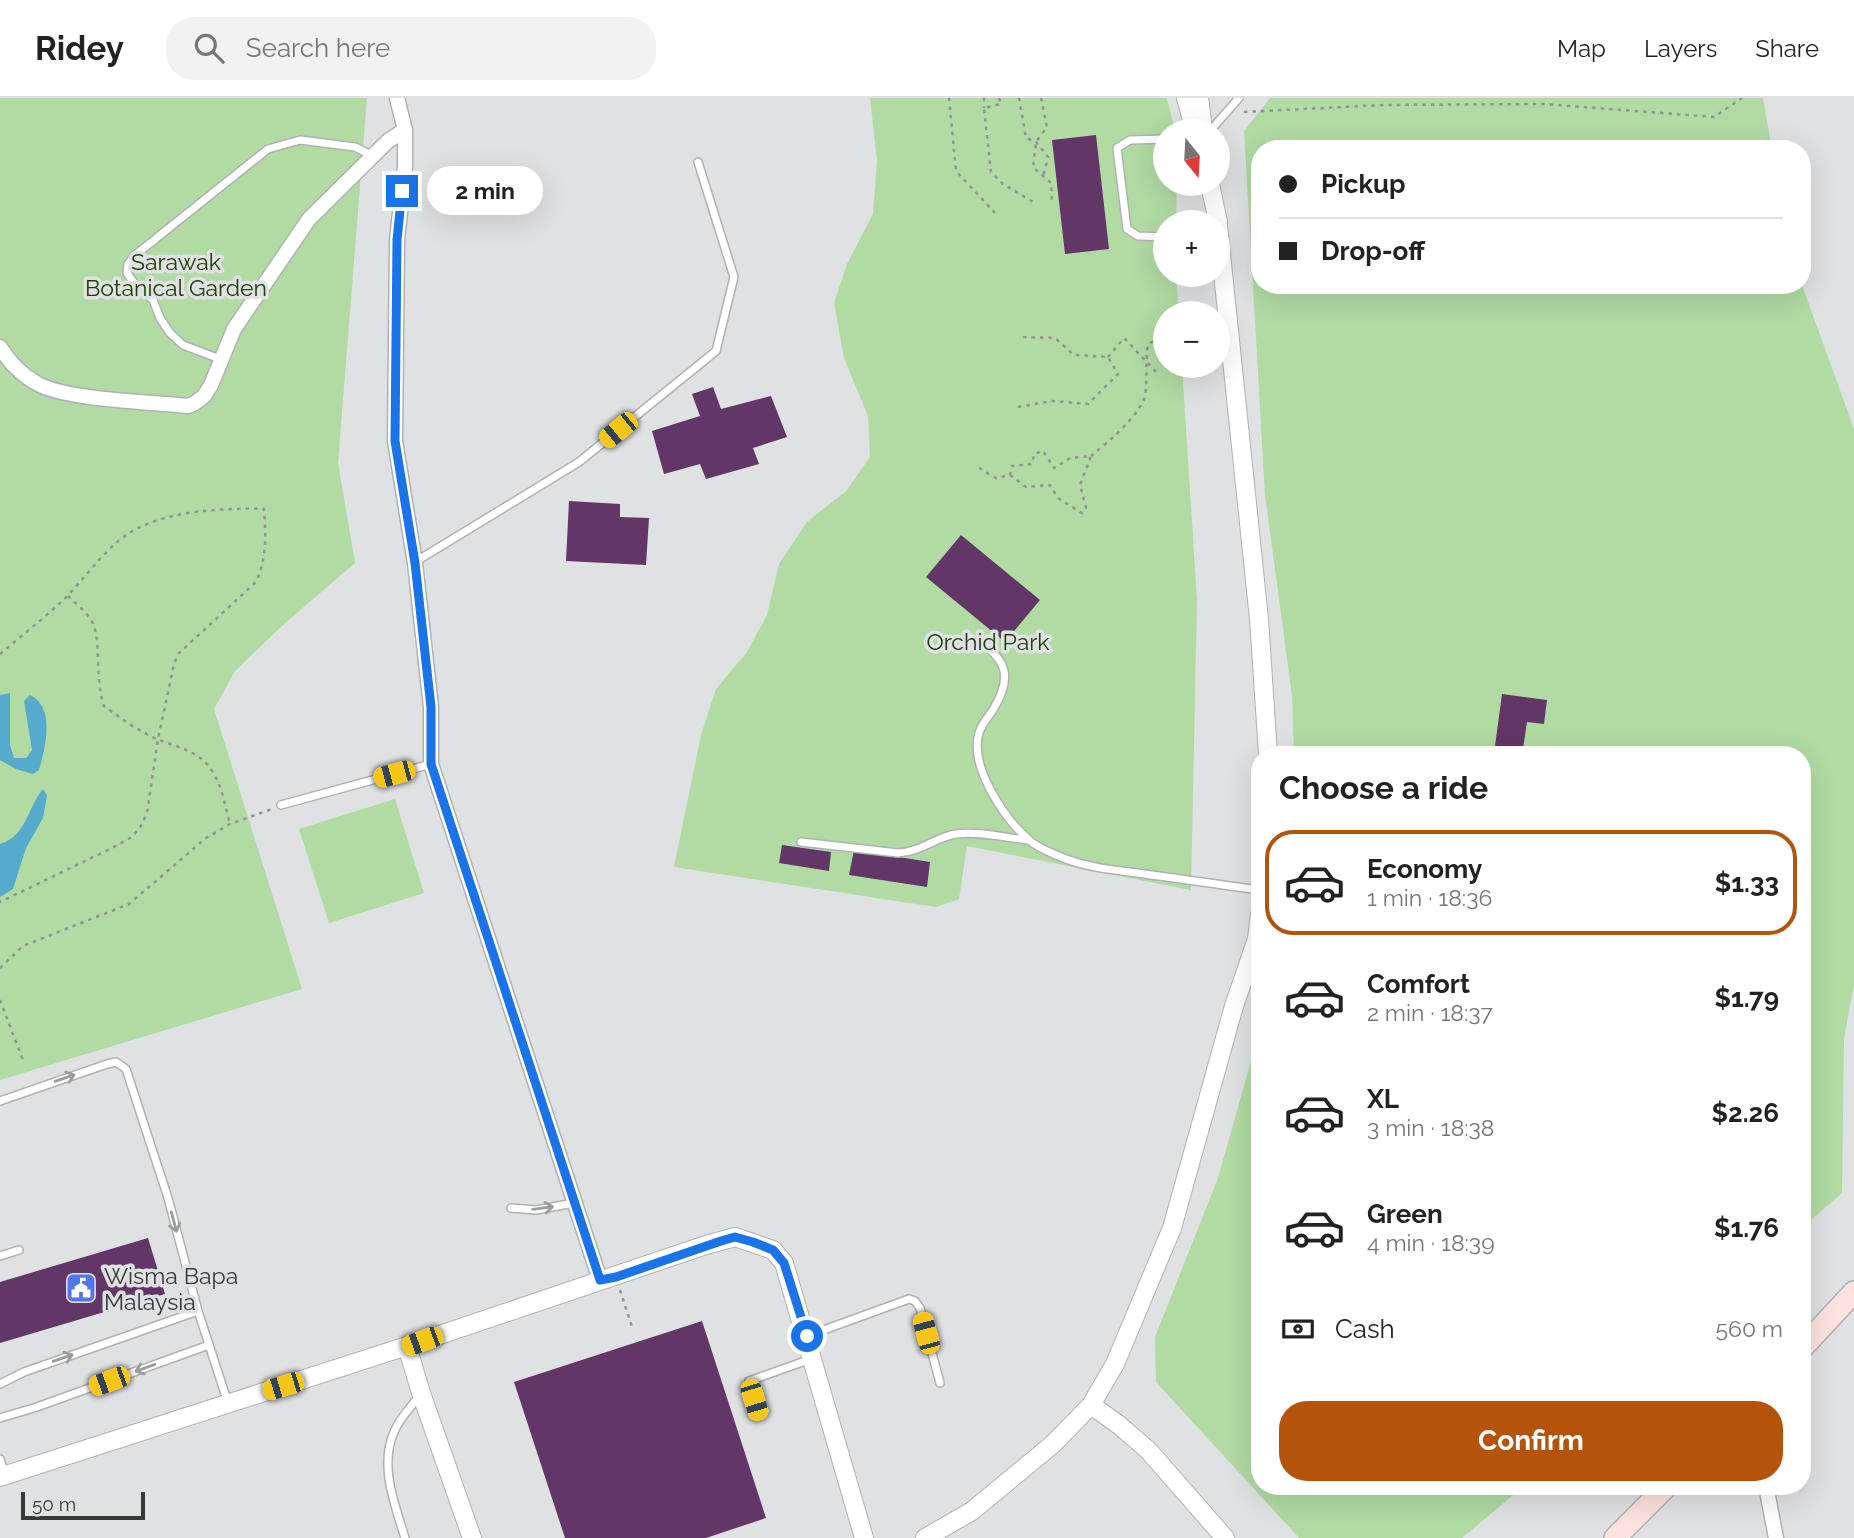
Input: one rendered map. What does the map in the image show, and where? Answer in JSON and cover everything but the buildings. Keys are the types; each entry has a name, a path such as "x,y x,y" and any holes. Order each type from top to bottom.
{"main road":[{"path":"1811,1338 1854,1292"},
{"path":"1615,1538 1658,1495"}],"street":[{"path":"397,98 405,130 405,167 397,240 395,441 415,563 431,707 431,764 574,1203 608,1279"},
{"path":"1186,98 1192,119"},
{"path":"1199,98 1202,119"},
{"path":"0,347 9,362 39,385 69,394 188,406 204,396 234,329 309,219 388,141 405,130"},
{"path":"1225,287 1259,619 1267,746"},
{"path":"925,1538 972,1511 1013,1479 1091,1405 1115,1364 1172,1228 1234,1006 1251,956"},
{"path":"2,1471 407,1346 735,1237 773,1250 784,1263 864,1538"},
{"path":"407,1346 472,1538"},
{"path":"1091,1405 1149,1451 1225,1538"},
{"path":"1768,1495 1776,1538"}],"lane":[{"path":"1221,119 1239,98"},
{"path":"1153,139 1130,140 1117,149 1128,229 1138,236 1153,237"},
{"path":"220,359 183,345 170,333 153,300 127,273 128,264 134,256 268,149 300,140 355,147 373,156"},
{"path":"415,563 579,462 716,351 734,277 698,162"},
{"path":"978,639 997,653 1003,664 1005,678 996,704 979,733 978,757 985,782 998,803 1029,840 1062,858 1098,867 1251,889"},
{"path":"282,805 431,764"},
{"path":"802,842 898,853 912,852 952,835 1029,840"},
{"path":"0,1101 107,1063 116,1062 126,1069 168,1198 198,1311 228,1403"},
{"path":"512,1208 536,1210 574,1203"},
{"path":"0,1256 19,1250"},
{"path":"807,1336 909,1299 915,1301 920,1308 940,1383"},
{"path":"0,1384 24,1372 198,1311"},
{"path":"0,1418 209,1345"},
{"path":"758,1415 749,1381 811,1358"},
{"path":"405,1538 393,1499 387,1465 394,1432 421,1393"}],"path":[{"path":"950,98 956,171 995,213"},
{"path":"984,98 991,172 1003,184 1035,203"},
{"path":"985,108 1001,104 999,98"},
{"path":"1019,98 1026,138 1036,142 1048,157 1043,176"},
{"path":"1041,98 1047,127 1036,142 1033,167 1051,183 1052,200"},
{"path":"1227,113 1383,105 1544,104 1714,117 1742,98"},
{"path":"1021,337 1055,338 1074,355 1108,358"},
{"path":"1108,358 1124,338 1153,368"},
{"path":"979,468 996,478 1010,475 1026,487 1050,485 1058,498 1082,513 1086,508 1080,485 1091,456 1119,432 1145,398 1145,359 1148,344 1153,342"},
{"path":"1018,407 1052,401 1088,404 1118,374 1108,358"},
{"path":"1010,475 1012,466 1032,464 1034,454 1043,451 1054,468 1070,458 1091,456"},
{"path":"0,654 68,596 123,538 137,528 160,520 217,510 264,509 266,550 256,582 178,653 158,739 147,813 141,826 132,837 0,902"},
{"path":"68,596 86,613 94,626 99,693 104,706 158,739 196,755 209,766 218,781 230,824"},
{"path":"0,968 23,946 129,904 206,838 230,824 282,805"},
{"path":"0,1000 23,1060"},
{"path":"608,1279 633,1330"}],"green space":[{"name":"Sarawak Botanical Garden","path":"0,98 367,98 338,463 355,563 284,624 235,671 214,709 302,989 0,1080"},
{"name":"Orchid Park","path":"870,98 1167,98 1172,119 1153,119 1153,196 1177,196 1176,210 1153,210 1153,287 1177,287 1178,301 1153,301 1153,378 1183,378 1197,600 1191,890 967,846 959,899 936,907 674,867 701,735 716,689 747,652 767,615 779,564 807,522 846,491 870,457 868,416 844,358 834,303 847,264 873,214 877,161"},
{"path":"1270,98 1763,98 1770,140 1251,140 1251,252 1244,131"},
{"path":"1253,294 1805,294 1854,429 1854,984 1844,1038 1842,1193 1811,1220 1811,746 1294,746 1292,696 1265,495"},
{"path":"395,799 424,893 329,923 299,829"},
{"path":"1251,1061 1251,1486 1156,1382 1155,1337 1218,1178"},
{"path":"1260,1495 1513,1495 1462,1538 1299,1538"}],"water":[{"path":"10,693 10,745 14,758 26,758 32,750 24,701 30,695 38,701 46,718 44,751 39,770 33,774 0,760 0,695"},
{"path":"43,789 47,796 43,818 26,848 13,889 0,897 0,844 16,835"}],"place":[{"name":"Wisma Bapa Malaysia","path":"81,1288"}],"route":[{"path":"402,191 397,240 395,441 415,563 431,707 431,764 600,1280 735,1237 773,1250 784,1263 807,1336"}]}
